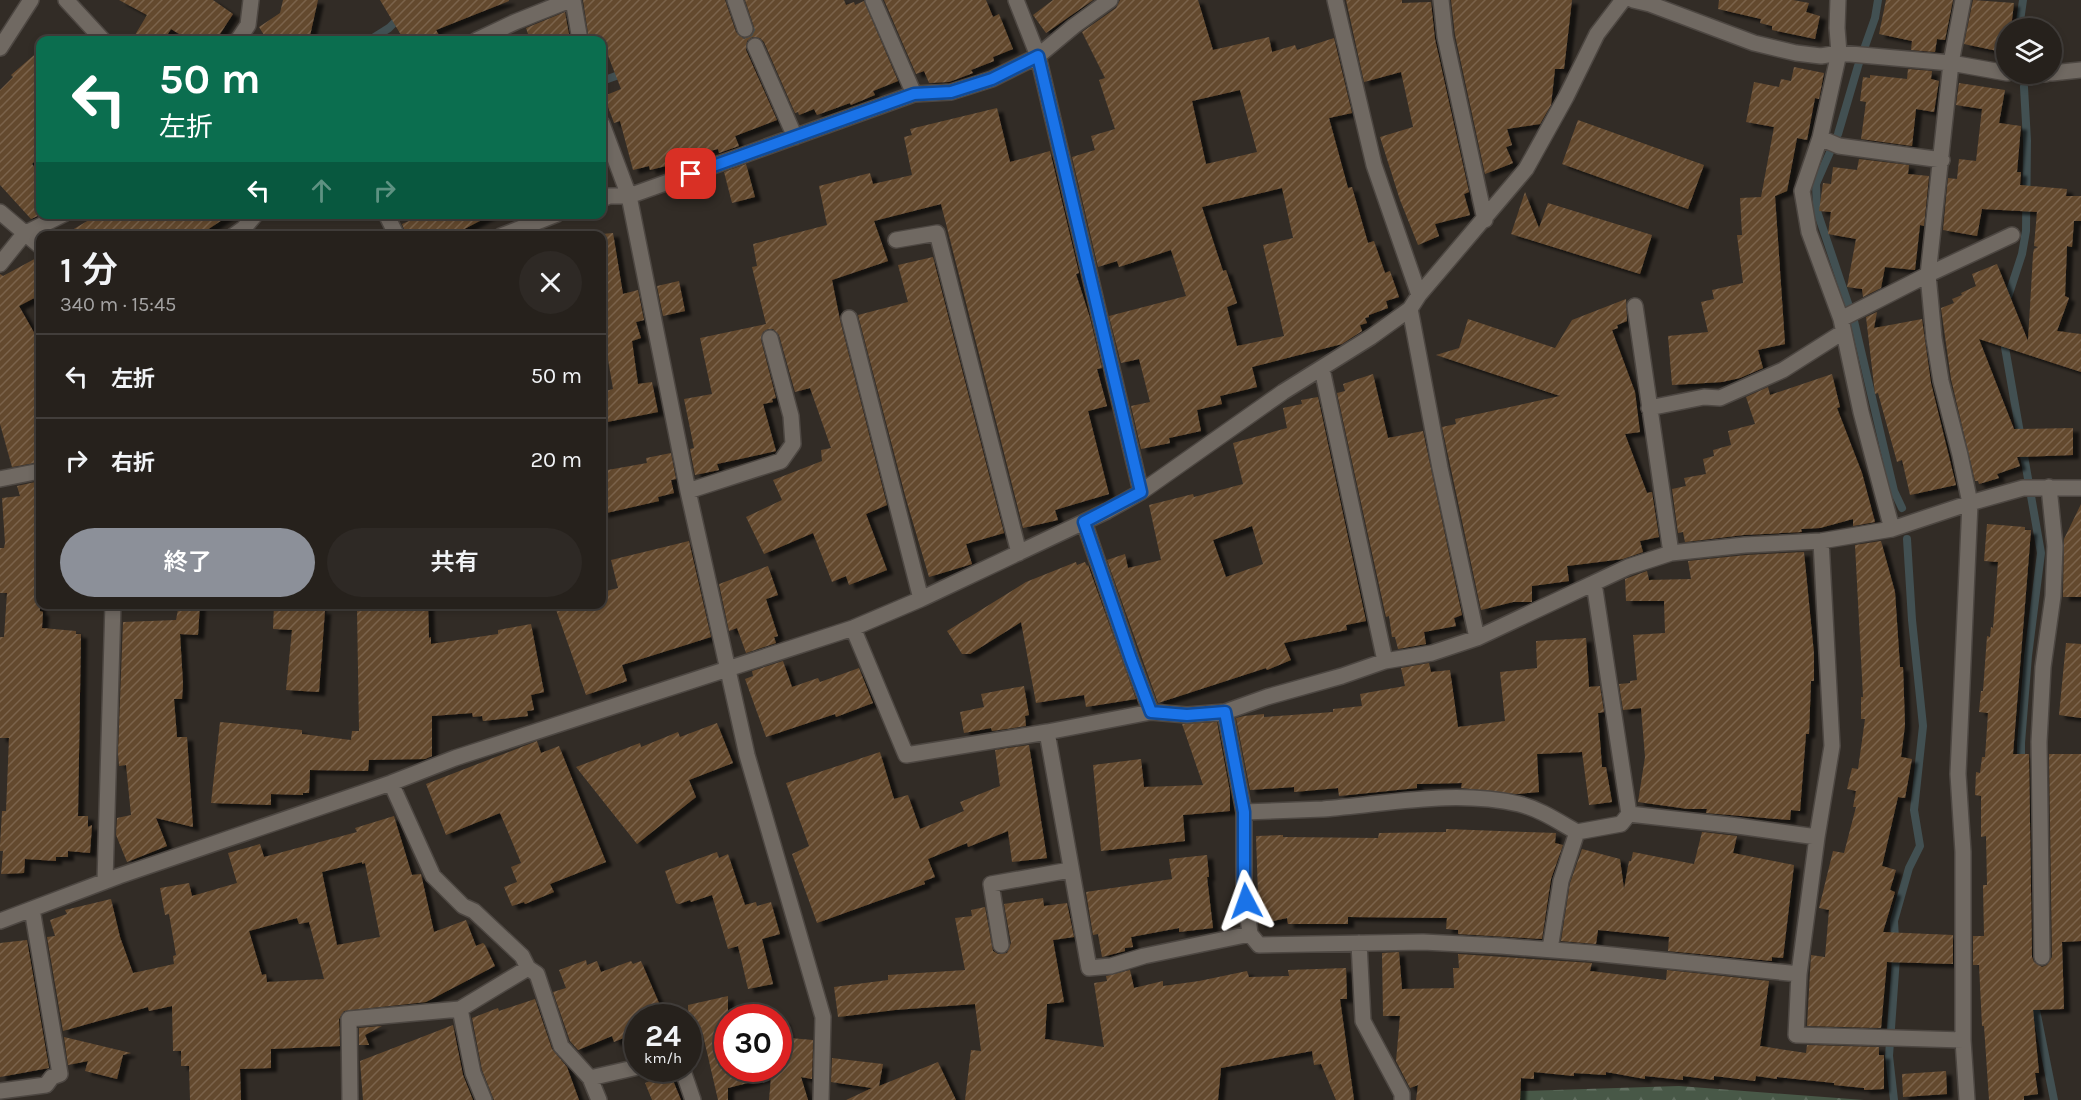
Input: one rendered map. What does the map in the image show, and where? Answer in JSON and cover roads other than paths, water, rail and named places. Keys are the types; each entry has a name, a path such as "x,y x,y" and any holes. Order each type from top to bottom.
{"street":[{"path":"0,48 31,0"},
{"path":"66,0 99,36"},
{"path":"251,0 248,25 251,36"},
{"path":"485,36 572,0 579,36"},
{"path":"735,0 745,29"},
{"path":"873,0 914,94"},
{"path":"1016,0 1038,56 1141,492"},
{"path":"606,197 629,196 914,94 951,92 992,79 1038,56 1110,0"},
{"path":"1335,0 1374,165 1419,295"},
{"path":"1441,0 1445,37 1485,220"},
{"path":"0,921 105,881 262,825 391,783 455,758 852,628 921,599 1019,553 1141,492 1283,392 1371,338 1410,309 1419,295 1527,169 1597,34 1623,0"},
{"path":"1633,0 1650,4 1754,43 1821,56 1839,53 1951,63 1996,71"},
{"path":"1838,0 1839,53 1829,142 1802,191 1809,232 1842,325 1861,412 1892,529"},
{"path":"1963,0 1951,63 1929,274 1934,338 1941,381 1970,503 1958,774 1963,852 1963,1040 1966,1100"},
{"path":"241,36 248,25"},
{"path":"755,46 795,137"},
{"path":"2062,72 2081,70"},
{"path":"606,135 629,196 688,491 747,755 822,1017 821,1100"},
{"path":"1829,142 1942,160"},
{"path":"0,212 36,243"},
{"path":"0,264 24,234 54,219"},
{"path":"240,231 252,219"},
{"path":"514,231 544,219"},
{"path":"896,240 938,233 1019,553"},
{"path":"1649,408 1704,397 1720,398 1784,370 1842,325 1929,274 2012,235"},
{"path":"1635,306 1671,553"},
{"path":"1410,309 1440,468 1477,638"},
{"path":"849,318 921,599"},
{"path":"688,491 781,461 793,444 791,416 770,338"},
{"path":"1322,369 1384,661"},
{"path":"0,479 36,472"},
{"path":"2037,487 2055,546 2053,596 2043,667 2039,742 2042,957"},
{"path":"852,628 906,755 1151,712 1187,715 1225,712 1384,661 1432,653 1477,638 1628,567 1671,553 1745,545 1821,541 1892,529 1970,503 2037,487 2081,488"},
{"path":"1084,522 1151,712"},
{"path":"1821,541 1832,746 1817,837 1799,974 1796,1035 1963,1040"},
{"path":"1244,812 1323,808 1439,797 1487,798 1521,805 1544,813 1577,832 1621,824 1629,814 1594,583"},
{"path":"105,881 113,609"},
{"path":"1225,712 1244,812 1244,884 1250,934 1259,945 1424,942 1550,949 1799,974"},
{"path":"1047,732 1089,968 1111,966 1144,956 1250,934"},
{"path":"391,783 433,876 463,906 474,911 522,956 528,968 537,974 561,1046 590,1078 599,1100"},
{"path":"1629,814 1817,837"},
{"path":"1550,949 1561,881 1577,832"},
{"path":"1001,945 991,884 1070,870"},
{"path":"0,1091 46,1085 52,1077 60,1074 32,909"},
{"path":"1359,943 1363,1021 1402,1094 1402,1100"},
{"path":"350,1100 349,1018 460,1009 528,968"},
{"path":"460,1009 473,1073 484,1100"},
{"path":"590,1078 624,1070"},
{"path":"687,1082 693,1100"}],"waterway":[{"path":"1878,0 1875,18 1838,134 1816,184 1817,211 1854,321 1894,491 1902,508"},
{"path":"2020,18 2023,0"},
{"path":"376,36 400,17"},
{"path":"734,43 762,27"},
{"path":"606,80 627,72"},
{"path":"2006,303 2022,254 2026,231 2027,141 2024,87"},
{"path":"2003,336 2041,553 2028,656 2021,763"},
{"path":"1894,1100 1889,1056 1896,958 1894,921 1909,868 1920,846 1914,810 1923,726 1912,620 1907,539"},
{"path":"2034,1000 2054,1100"}]}
